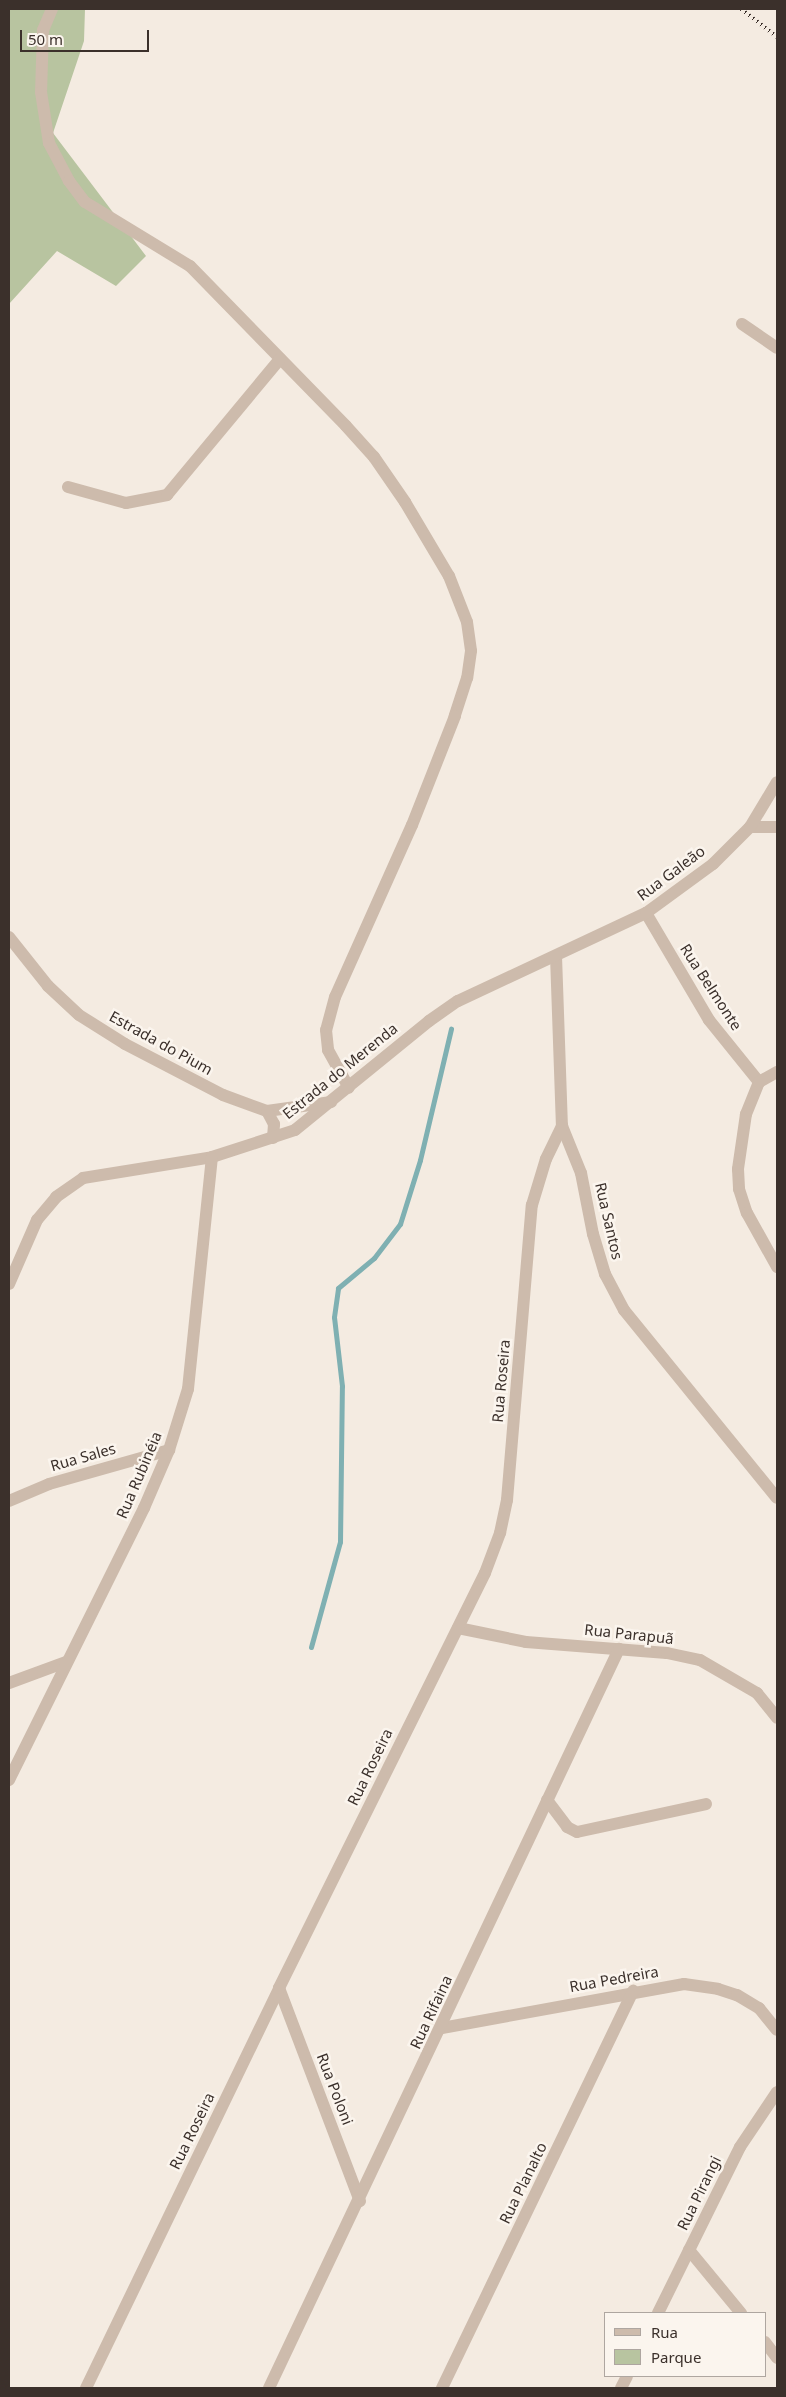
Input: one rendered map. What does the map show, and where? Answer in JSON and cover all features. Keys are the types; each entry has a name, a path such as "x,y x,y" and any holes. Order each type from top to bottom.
{"street":[{"path":"52,9 43,30 41,92 49,143 69,182 85,202 190,266 374,457 405,502 449,576 467,622 471,652 468,678 451,725 331,1013 326,1030 328,1050 349,1088"},
{"path":"742,324 777,348"},
{"path":"68,486 126,504 167,495 280,360"},
{"name":"Rua Galeão","path":"556,956 646,913 713,864 750,827 777,782"},
{"path":"750,827 777,827"},
{"name":"Rua Belmonte","path":"646,913 709,1020 759,1082"},
{"name":"Estrada do Pium","path":"9,937 48,986 79,1015 125,1044 223,1095 267,1111 331,1102"},
{"name":"Estrada do Merenda","path":"9,1284 38,1220 56,1197 83,1178 212,1157 295,1130 349,1088 421,1027 458,1001 556,956"},
{"name":"Rua Santos","path":"556,956 562,1126 581,1173 592,1234 605,1274 624,1310 777,1498"},
{"path":"777,1072 759,1082 746,1114 738,1169 739,1189 747,1213 777,1267"},
{"path":"267,1111 274,1124 273,1138"},
{"name":"Rua Roseira","path":"86,2388 279,1988 485,1573 500,1534 507,1500 532,1205 546,1159 562,1126"},
{"name":"Rua Rubinéia","path":"9,1780 144,1508 169,1450 188,1389 212,1157"},
{"name":"Rua Sales","path":"9,1501 49,1484 169,1450"},
{"name":"Rua Parapuã","path":"458,1628 526,1642 620,1648 668,1653 700,1660 757,1693 777,1718"},
{"name":"Rua Rifaina","path":"270,2388 442,2028 546,1800 620,1648"},
{"path":"9,1683 66,1662"},
{"path":"546,1800 567,1827 577,1832 706,1804"},
{"name":"Rua Pedreira","path":"442,2028 633,1991 684,1984 718,1988 759,2008 777,2030"},
{"name":"Rua Poloni","path":"279,1988 360,2201"},
{"name":"Rua Planalto","path":"442,2388 633,1991"},
{"name":"Rua Pirangi","path":"658,2312 740,2147 777,2092"},
{"path":"689,2250 740,2312"},
{"path":"766,2343 777,2358"}],"green space":[{"path":"9,9 85,9 84,41 53,133 146,256 116,286 57,251 9,304"}],"waterway":[{"path":"311,1647 340,1542 342,1386 334,1317 338,1288 374,1258 400,1224 420,1160 451,1029"}],"railway":[{"path":"741,9 777,37"}]}
